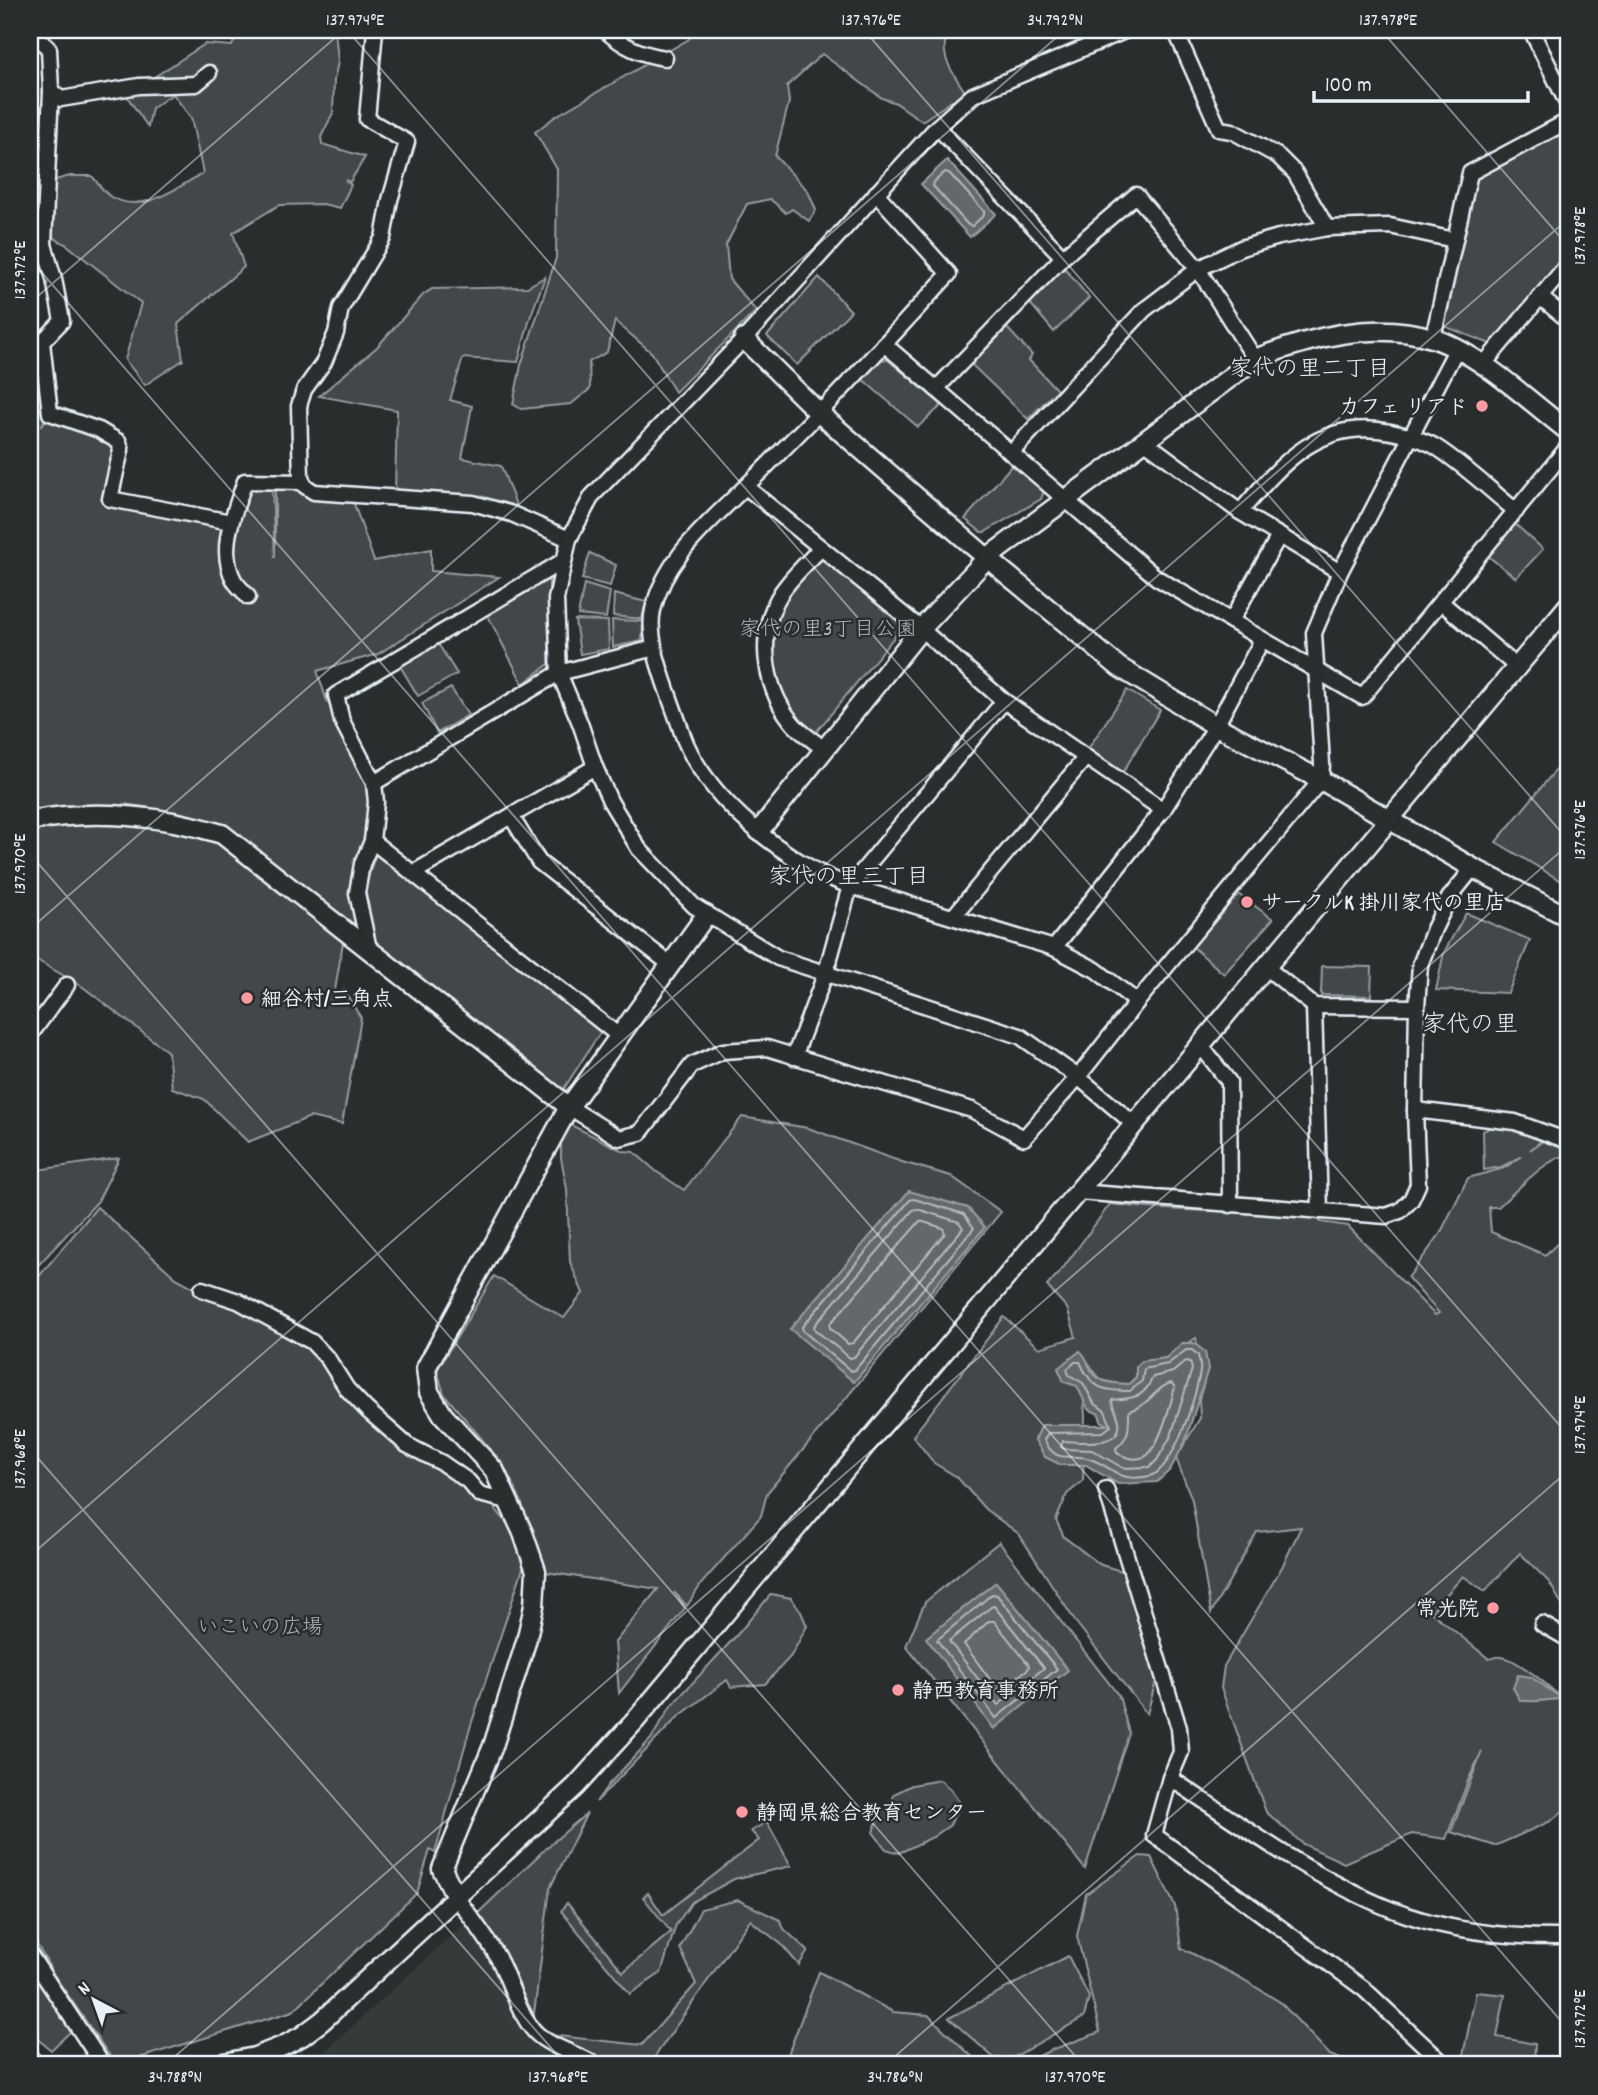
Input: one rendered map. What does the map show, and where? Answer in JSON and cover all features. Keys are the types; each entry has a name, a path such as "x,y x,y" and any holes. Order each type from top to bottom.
{"street":[{"path":"30,30 49,49 51,91 44,244 62,321 41,342 50,413 99,430 119,442 121,450 110,499 231,522"},
{"path":"303,482 299,407 304,390 324,362 336,333 341,308 383,238 390,200 407,142 367,119 374,30"},
{"path":"605,30 617,41 638,53 665,58"},
{"path":"1124,30 973,95 937,127 744,339 592,496 569,539 556,599 559,673 595,767 610,802 639,849 673,886 706,915 778,958 1020,1036 1078,1077 1135,1125"},
{"path":"1175,30 1219,129 1233,131 1278,156 1295,173 1327,228"},
{"path":"1531,30 1568,105"},
{"path":"51,91 61,99 139,86 196,84 209,73"},
{"path":"1433,338 1470,173 1568,121"},
{"path":"937,127 1063,257"},
{"path":"877,193 949,274 819,413 681,550 661,585 652,613 654,648 688,751 724,799 784,853 828,878 850,886 1054,948 1096,970 1137,1002"},
{"path":"936,389 1063,257 1136,195 1198,269 1255,359"},
{"path":"1011,453 1144,310 1198,269 1241,248 1279,237 1327,228 1390,226 1454,240"},
{"path":"1483,365 1568,264"},
{"path":"1540,297 1568,320"},
{"path":"759,831 921,629 987,558 1255,359 1297,343 1346,334 1392,331 1433,338 1483,365 1568,431"},
{"path":"744,339 819,413 987,558 1119,667 1216,726 1321,780 1473,868 1568,918"},
{"path":"884,344 1157,578 1362,697 1568,447"},
{"path":"30,821 74,814 128,817 190,824 222,834 569,1107 619,1138 640,1133 692,1065 723,1051 766,1048 972,1110 1024,1138 1078,1077 1321,780 1314,634 1340,572 1456,350"},
{"path":"1240,512 1279,466 1308,446 1340,432 1368,427 1410,436 1436,447 1516,511"},
{"path":"1144,441 1240,512 1340,572"},
{"path":"248,597 234,581 226,543 245,481 303,482 314,492 473,503 512,513 569,539"},
{"path":"746,487 921,629 1004,701 1163,810"},
{"path":"1231,621 1279,536"},
{"path":"821,548 781,594 768,620 766,658 772,689 791,722 824,749"},
{"path":"369,949 356,893 362,864 372,841 376,802 374,783 342,721 336,695 563,561"},
{"path":"1441,602 1517,667"},
{"path":"214,2065 262,2061 302,2036 457,1898 576,1786 634,1722 1568,606"},
{"path":"1054,948 1163,810 1216,726 1262,640"},
{"path":"374,783 559,673 654,648"},
{"path":"794,1057 826,972 850,886 1004,701"},
{"path":"953,917 1086,757"},
{"path":"413,873 595,767"},
{"path":"511,816 539,862 671,964"},
{"path":"372,841 619,1036"},
{"path":"1078,1192 1386,1216 1399,1211 1411,1200 1418,1185 1415,1110 1420,965 1449,898 1473,868"},
{"path":"596,2065 535,2032 527,2021 499,1958 457,1898 442,1869 493,1746 526,1642 534,1606 536,1571 523,1533 494,1470 443,1415 429,1392 426,1368 569,1107 706,915"},
{"path":"1267,968 1314,1006 1417,1007"},
{"path":"30,1035 67,985"},
{"path":"1314,1006 1320,1211"},
{"path":"1201,1046 1229,1082 1230,1205"},
{"path":"1415,1110 1515,1122 1568,1141"},
{"path":"202,1289 238,1301 312,1342 328,1359 347,1389 407,1445 442,1463 468,1481 480,1494 508,1501"},
{"path":"1107,1489 1179,1728 1181,1752 1170,1778 1154,1835 1364,1989 1445,2065"},
{"path":"1542,1624 1568,1639"},
{"path":"1170,1778 1297,1862 1392,1910 1448,1926 1496,1934 1568,1937"},
{"path":"30,1955 103,2065"}],"shaded area":[{"path":"466,1922 530,2040 581,2065 303,2065 319,2057"}],"green space":[{"path":"239,30 335,30 338,62 334,80 333,113 321,137 322,144 365,157 350,182 345,180 351,185 340,208 323,204 279,205 233,233 244,267 178,324 183,360 145,385 125,360 141,303 67,245 45,233 48,182 70,176 92,176 111,197 135,203 171,192 203,173 191,118 173,94 152,108 148,127 126,95 55,106 56,93 154,77 205,44 232,46"},
{"path":"694,30 949,30 945,55 965,92 922,121 896,103 882,98 822,54 787,86 789,102 775,156 808,191 816,210 809,221 792,209 786,213 770,199 747,204 726,245 729,279 756,311 675,392 652,353 615,321 607,352 589,362 590,389 571,404 521,409 513,404 521,365 556,258 557,169 535,132 556,116 689,39"},
{"path":"1568,121 1568,257 1493,345 1436,323 1470,173"},
{"path":"1063,266 1089,298 1054,332 1029,302"},
{"path":"545,277 518,362 463,358 450,400 472,406 462,458 501,466 518,510 395,492 397,410 319,396 377,347 423,295 432,289 527,287"},
{"path":"819,277 851,311 797,365 767,336"},
{"path":"1007,328 1032,355 1029,360 1057,390 1028,419 971,364"},
{"path":"879,359 888,360 942,405 918,427 862,379"},
{"path":"46,384 47,415 41,427 50,413 120,440 110,498 228,522 247,486 272,487 275,558 275,484 299,483 353,501 374,561 431,549 431,571 499,577 378,654 317,671 327,701 374,783 361,900 378,846 605,1025 561,1093 369,949 359,907 355,938 311,913 343,942 334,996 344,990 361,1018 342,1124 310,1117 248,1142 204,1099 172,1088 168,1052 83,987 30,956 30,388","holes":["123,804 145,807 238,846 268,871 206,836 149,819"]},
{"path":"1012,465 1044,491 1041,499 981,532 965,519"},
{"path":"1515,524 1543,549 1516,578 1488,556"},
{"name":"家代の里3丁目公園","path":"821,548 909,619 813,736 793,723 768,668 780,595"},
{"path":"590,553 616,565 610,586 582,579"},
{"path":"545,577 549,581 549,664 523,684 486,612"},
{"path":"584,584 610,592 606,618 578,615"},
{"path":"614,594 646,602 642,619 613,616"},
{"path":"575,620 608,621 609,649 580,654"},
{"path":"612,620 643,621 642,641 613,647"},
{"path":"437,642 457,674 418,696 399,664"},
{"path":"451,688 468,715 437,733 422,703"},
{"path":"1127,690 1160,710 1123,772 1088,749"},
{"path":"1568,755 1568,885 1496,842"},
{"path":"1238,894 1273,919 1224,974 1193,947"},
{"path":"1466,913 1530,940 1508,993 1436,990 1444,952"},
{"path":"1322,966 1372,967 1371,996 1321,995"},
{"path":"742,1117 808,1128 902,1162 951,1176 1001,1212 767,1493 761,1516 702,1583 687,1606 674,1592 685,1608 619,1693 615,1642 658,1589 546,1572 520,1499 503,1464 444,1394 437,1370 494,1276 564,1318 583,1293 570,1262 567,1189 561,1158 561,1140 569,1124 623,1151 634,1152 684,1190"},
{"path":"1493,1126 1525,1132 1541,1141 1530,1150 1546,1139 1568,1147 1568,1155 1559,1157 1540,1169 1498,1207 1489,1207 1491,1232 1545,1255 1568,1234 1568,1615 1549,1582 1520,1553 1485,1591 1463,1576 1431,1612 1489,1659 1498,1657 1517,1663 1547,1685 1568,1707 1568,1807 1551,1821 1495,1846 1451,1832 1482,1751 1446,1839 1412,1834 1344,1863 1303,1844 1266,1812 1221,1688 1224,1666 1282,1567 1301,1527 1257,1532 1211,1613 1192,1500 1176,1458 1200,1418 1199,1399 1204,1382 1196,1338 1166,1358 1136,1367 1136,1377 1129,1384 1108,1382 1098,1377 1080,1352 1085,1416 1083,1481 1067,1494 1056,1520 1064,1537 1101,1565 1122,1571 1138,1592 1160,1666 1147,1714 1075,1621 1019,1534 985,1509 957,1477 934,1463 913,1436 1004,1317 1039,1348 1076,1337 1067,1308 1047,1286 1110,1204 1188,1210 1320,1211 1320,1222 1348,1226 1435,1315 1439,1313 1408,1278 1440,1234 1468,1178 1504,1168 1521,1157 1501,1167 1484,1170 1483,1131"},
{"path":"119,1158 98,1201 30,1274 30,1171"},
{"name":"いこいの広場","path":"97,1207 176,1278 211,1297 281,1328 309,1349 324,1364 347,1400 405,1448 484,1495 529,1550 470,1728 435,1853 430,1850 417,1893 293,2011 116,2065 54,1975 30,1932 30,1287"},
{"path":"999,1542 1119,1696 1129,1733 1085,1869 906,1646 925,1602"},
{"path":"771,1594 791,1598 807,1626 791,1656 765,1684 731,1687 727,1680 678,1717 596,1802 651,1739 671,1706"},
{"path":"940,1780 960,1803 950,1825 933,1837 899,1853 886,1849 873,1832 880,1812 892,1803 894,1794 912,1785"},
{"path":"587,1813 550,1888 534,2014 476,1915"},
{"path":"767,1822 791,1866 734,1879 692,1902 676,1925 661,1973 630,1994 561,1911 567,1903 623,1972 671,1932 643,1897 648,1893 663,1915 759,1840 751,1831"},
{"path":"1140,1856 1151,1857 1175,1906 1181,1948 1239,1977 1280,2002 1330,2055 1356,2065 1147,2065 1148,2061 1146,2065 1021,2065 1049,2051 1100,2032 1077,1936 1086,1894"},
{"path":"738,1900 780,1920 784,1929 808,1951 799,1965 781,1944 750,1920 649,2065 596,2065 548,2035 642,2045 696,1984 680,1948 701,1909"},
{"path":"30,1953 71,2031 51,2050 30,2033"},
{"path":"1068,1956 1089,1997 1084,2017 1014,2057 994,2058 949,2018"},
{"path":"819,1972 893,2012 928,2015 981,2065 784,2065"},
{"path":"1476,1992 1505,1995 1497,2037 1535,2044 1534,2065 1461,2065"}],"water":[{"path":"947,160 996,214 970,237 921,184"},
{"path":"909,1191 968,1208 985,1227 854,1382 790,1329"},
{"path":"1182,1343 1194,1343 1205,1352 1208,1369 1185,1442 1170,1470 1157,1482 1118,1484 1086,1465 1061,1465 1045,1457 1035,1440 1042,1425 1108,1425 1101,1421 1099,1414 1088,1409 1077,1386 1064,1382 1058,1368 1080,1351 1096,1376 1111,1383 1129,1384 1136,1377 1136,1367 1142,1361 1166,1358"},
{"path":"996,1582 1068,1670 994,1729 926,1638"},
{"path":"1518,1675 1531,1677 1563,1699 1520,1700 1513,1688"}],"place":[{"name":"カフェ リアド","path":"1482,406"},
{"name":"サークルK 掛川家代の里店","path":"1247,902"},
{"name":"細谷村/三角点","path":"247,998"},
{"name":"常光院","path":"1493,1608"},
{"name":"静西教育事務所","path":"898,1690"},
{"name":"静岡県総合教育センター","path":"742,1812"}],"district":[{"name":"家代の里二丁目","path":"1310,367"},
{"name":"家代の里三丁目","path":"849,875"},
{"name":"家代の里","path":"1470,1023"}]}
